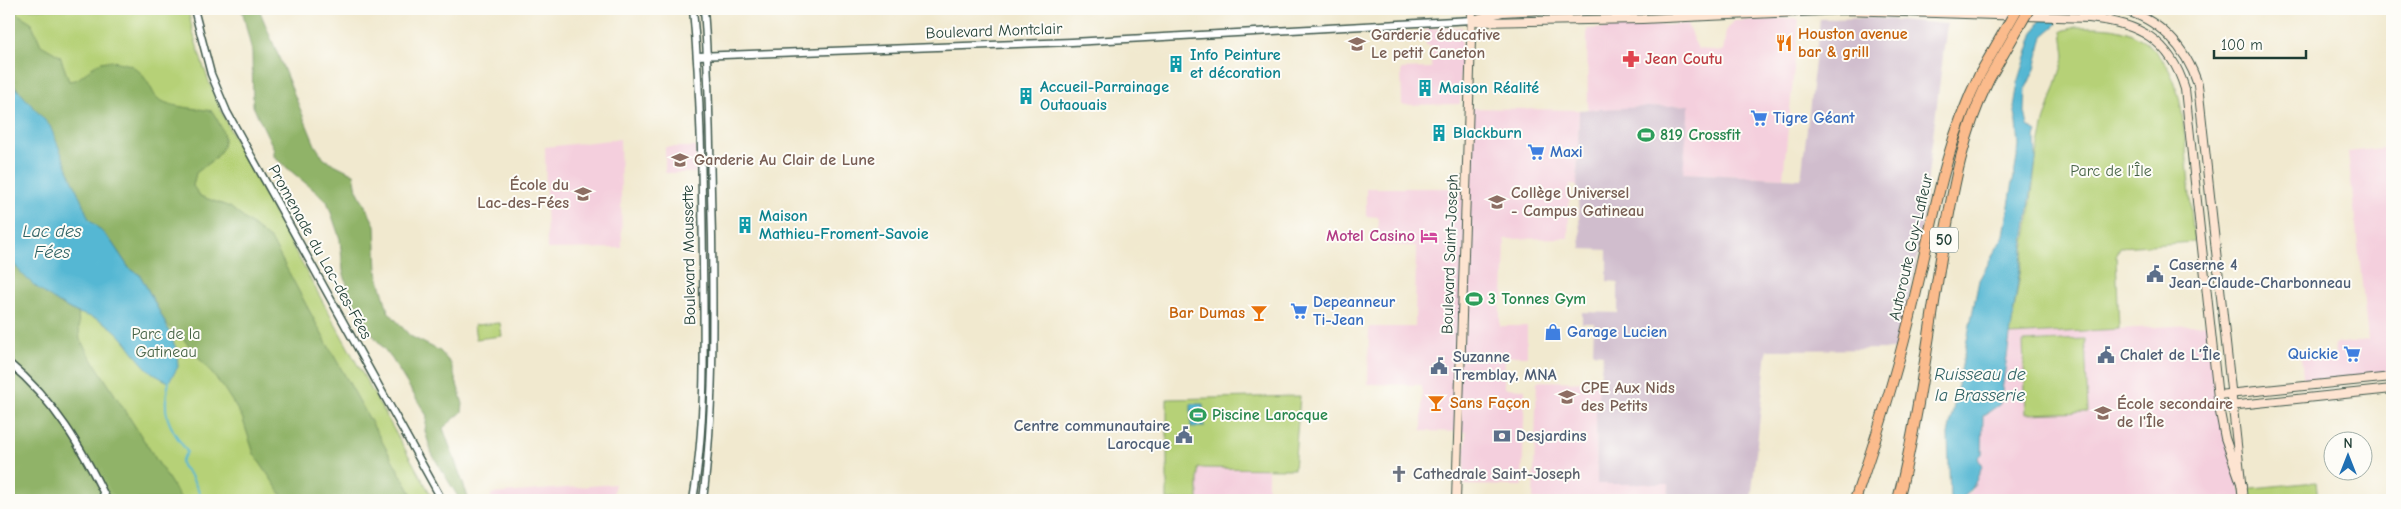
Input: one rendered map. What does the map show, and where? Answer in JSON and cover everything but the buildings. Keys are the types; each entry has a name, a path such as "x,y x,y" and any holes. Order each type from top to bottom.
{"highway":[{"path":"2378,9 2392,12"},
{"name":"Autoroute Guy-Lafleur","path":"1856,497 1900,358 1948,154 1962,113 2023,11"},
{"name":"Autoroute Guy-Lafleur","path":"1898,500 1911,440 1957,169 1984,76"}],"main road":[{"name":"Boulevard Saint-Joseph","path":"1456,500 1472,9"},
{"path":"1491,9 1503,12"},
{"name":"Boulevard Montclair","path":"1472,20 1503,12 1562,9"},
{"path":"2119,9 2148,19 2168,34 2184,53 2198,85 2243,500"},
{"name":"Boulevard Montclair","path":"1472,20 1481,22 1571,21 1718,12 1856,10 2023,11 2110,20 2134,28 2163,47 2179,71 2187,99 2219,408 2225,438 2242,486"},
{"path":"2218,395 2392,377"},
{"path":"2219,408 2392,389"}],"street":[{"name":"Promenade du Lac-des-Fées","path":"194,9 211,74 227,112 442,500"},
{"name":"Boulevard Moussette","path":"693,9 702,127 704,387 699,470 693,500"},
{"name":"Boulevard Moussette","path":"703,500 711,407 713,335 711,126 704,9"},
{"name":"Boulevard Montclair","path":"697,56 1072,42 1472,20"},
{"path":"9,363 52,406 76,441 107,500"}],"shaded area":[{"path":"1796,18 1799,20 1783,178 1682,173 1689,105 1588,110 1587,29 1687,24 1698,49 1723,51 1726,31 1734,21"},
{"path":"1875,18 1947,24 1919,247 1899,349 1767,350 1751,500 1668,500 1669,484 1597,484 1596,412 1603,354 1593,353 1594,323 1582,323 1582,312 1618,313 1618,282 1607,281 1607,250 1581,249 1577,185 1579,110 1689,105 1683,173 1801,179 1820,19"},
{"path":"1462,27 1460,104 1402,105 1401,69 1431,68 1432,47 1426,46 1426,29"},
{"path":"1468,108 1579,110 1577,185 1570,185 1568,238 1505,239 1503,301 1500,301 1500,326 1527,326 1527,356 1505,356 1504,388 1525,389 1522,486 1463,485 1466,432 1422,431 1422,385 1368,384 1369,327 1415,327 1416,246 1378,245 1378,217 1366,216 1366,188 1465,188"},
{"name":"École du Lac-des-Fées","path":"620,139 622,248 547,249 545,147"},
{"name":"Garderie Au Clair de Lune","path":"665,147 696,147 696,173 665,173"},
{"path":"2392,147 2392,377 2304,386 2301,357 2335,354 2334,344 2368,340 2348,152"},
{"name":"École secondaire de l'Île","path":"2211,324 2219,407 2243,500 1961,500 1972,491 1978,458 1982,454 1983,416 2000,404 2010,335"},
{"path":"1537,381 1600,382 1596,412 1597,484 1669,484 1668,500 1533,500"},
{"path":"1198,468 1268,468 1268,500 1198,500"},
{"path":"615,484 612,500 491,500 491,494"}],"green space":[{"name":"Parc de la Gatineau","path":"9,9 188,9 204,69 242,154 434,500 9,500"},
{"path":"9,9 17,9 16,13 31,22 41,45 60,56 69,81 79,78 97,64 103,62 124,63 134,67 143,75 155,96 160,100 178,106 212,111 223,132 223,147 213,159 196,173 193,186 200,196 230,207 272,241 415,500 286,500 283,497 254,454 242,417 223,387 180,335 166,324 140,275 129,268 111,241 89,219 16,87 9,80"},
{"path":"242,9 259,9 315,145 324,159 354,174 357,190 375,225 377,272 388,311 410,336 440,351 451,364 463,404 462,412 443,428 469,500 460,500 432,454 425,431 427,416 392,359 369,330 350,295 343,271 340,239 327,201 274,157 274,149 253,106 252,52"},
{"name":"Parc de l'Île","path":"2075,27 2108,28 2127,32 2145,42 2159,54 2169,69 2176,86 2184,124 2194,242 2120,247 2116,256 2119,329 2010,335 2029,220 2036,159 2044,122 2065,56 2062,31"},
{"path":"9,255 11,261 60,304 78,313 80,340 182,500 9,500"},
{"path":"500,323 502,336 476,339 474,325"},
{"path":"2085,339 2088,412 2026,414 2023,342"},
{"path":"1300,396 1294,469 1198,468 1198,500 1167,500 1167,399"},
{"path":"2316,482 2318,500 2243,500 2242,489"}],"water":[{"name":"Ruisseau de la Brasserie","path":"2046,9 2061,9 2056,25 2043,36 2035,69 2026,88 2025,112 2028,126 2037,132 2035,137 2036,159 2000,404 1983,416 1982,454 1978,458 1982,466 1974,484 1968,494 1950,500 1948,435 1979,280 2004,235 2019,146 2014,107 2018,83 2033,35"},
{"name":"Lac des Fées","path":"9,80 50,126 89,219 111,241 129,268 140,275 166,324 177,351 178,367 169,382 149,370 117,332 108,325 67,308 29,281 14,264 9,255"},
{"name":"Piscine Larocque","path":"1191,404 1203,404 1204,427 1191,427"}],"waterway":[{"path":"169,382 166,402 168,418 187,452 181,461 182,466 191,476 203,500"}],"place":[{"name":"Houston avenue bar & grill","path":"1784,43"},
{"name":"Garderie éducative Le petit Caneton","path":"1357,44"},
{"name":"Jean Coutu","path":"1631,59"},
{"name":"Info Peinture et décoration","path":"1176,64"},
{"name":"Maison Réalité","path":"1425,88"},
{"name":"Accueil-Parrainage Outaouais","path":"1026,96"},
{"name":"Tigre Géant","path":"1759,118"},
{"name":"Blackburn","path":"1439,133"},
{"name":"819 Crossfit","path":"1646,135"},
{"name":"Maxi","path":"1536,152"},
{"name":"Garderie Au Clair de Lune","path":"680,160"},
{"name":"École du Lac-des-Fées","path":"583,194"},
{"name":"Collège Universel - Campus Gatineau","path":"1497,202"},
{"name":"Maison Mathieu-Froment-Savoie","path":"745,225"},
{"name":"Motel Casino","path":"1429,236"},
{"name":"Caserne 4 Jean-Claude-Charbonneau","path":"2155,274"},
{"name":"3 Tonnes Gym","path":"1474,299"},
{"name":"Depeanneur Ti-Jean","path":"1299,311"},
{"name":"Bar Dumas","path":"1259,313"},
{"name":"Garage Lucien","path":"1553,332"},
{"name":"Quickie","path":"2352,354"},
{"name":"Chalet de L’Île","path":"2106,355"},
{"name":"Suzanne Tremblay, MNA","path":"1439,366"},
{"name":"CPE Aux Nids des Petits","path":"1567,397"},
{"name":"Sans Façon","path":"1436,403"},
{"name":"École secondaire de l'Île","path":"2103,413"},
{"name":"Piscine Larocque","path":"1198,415"},
{"name":"Centre communautaire Larocque","path":"1184,435"},
{"name":"Desjardins","path":"1502,436"},
{"name":"Cathedrale Saint-Joseph","path":"1399,474"}]}
